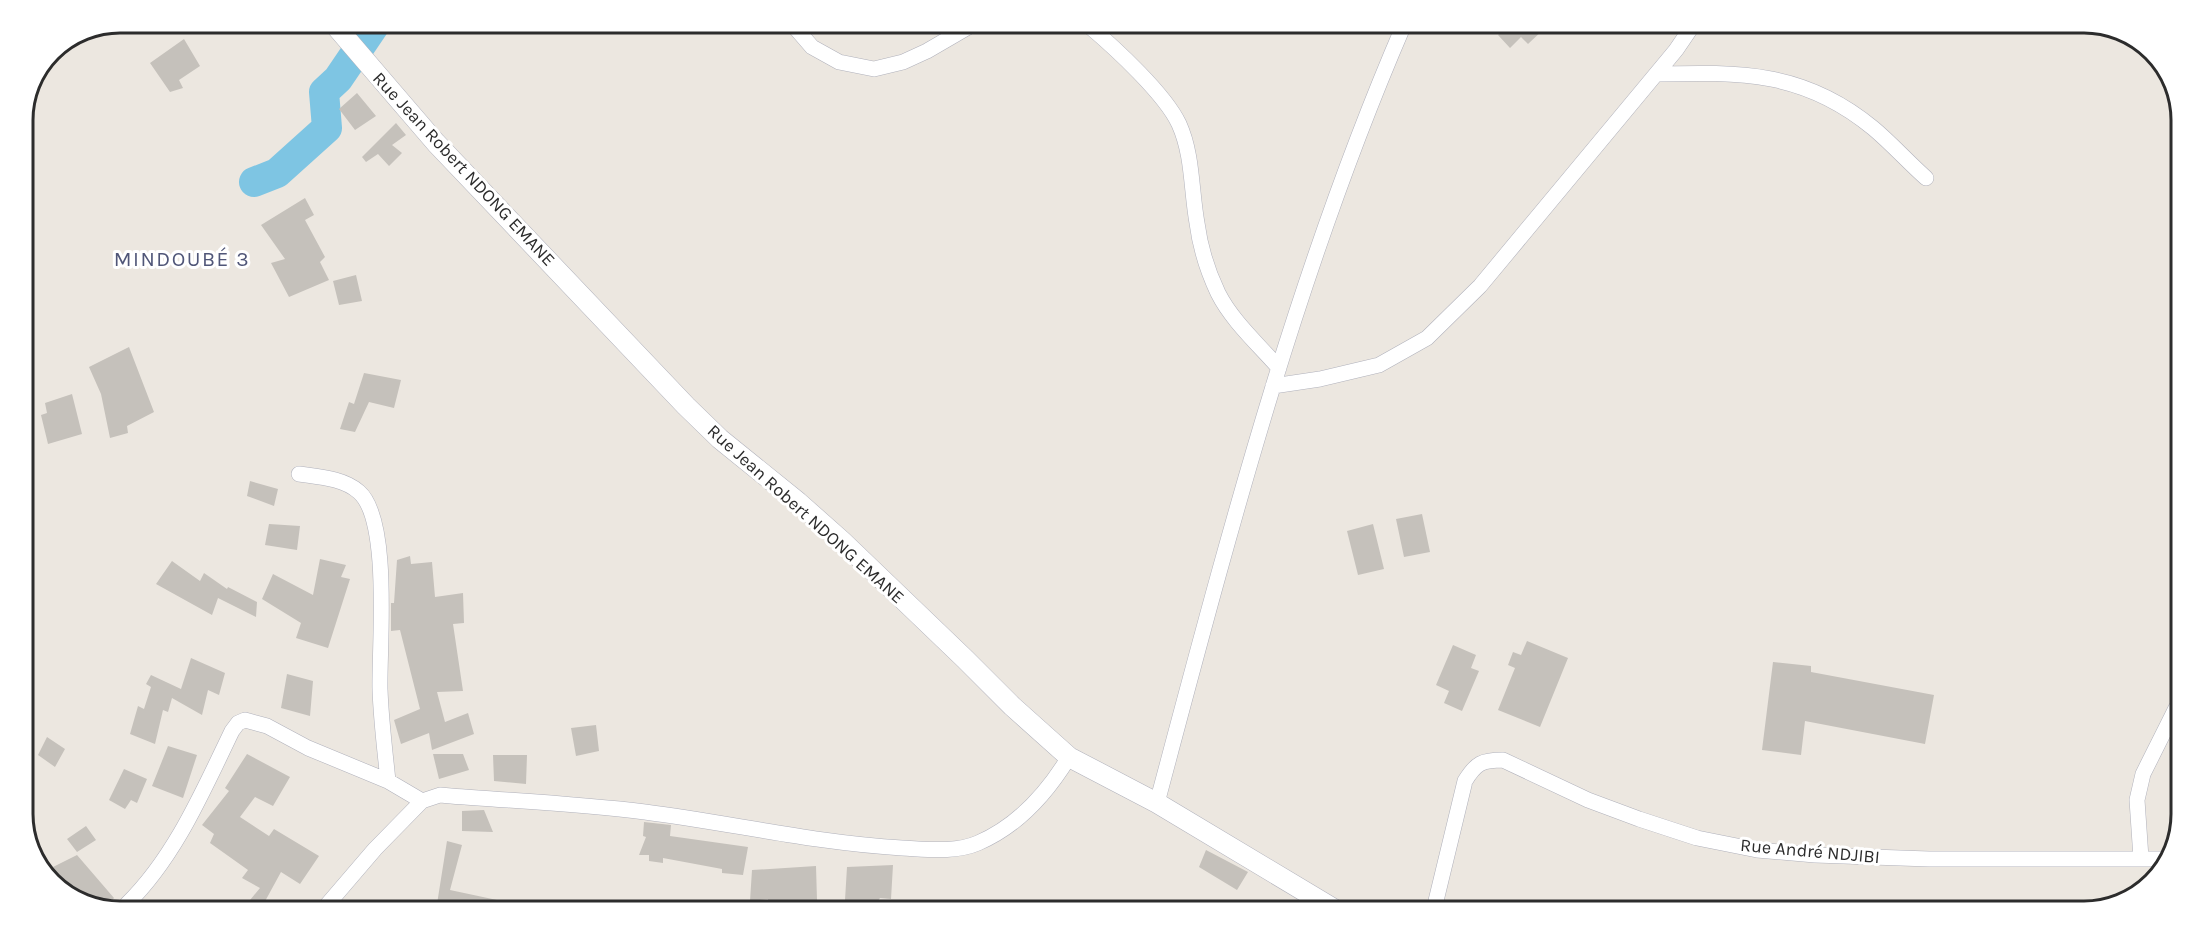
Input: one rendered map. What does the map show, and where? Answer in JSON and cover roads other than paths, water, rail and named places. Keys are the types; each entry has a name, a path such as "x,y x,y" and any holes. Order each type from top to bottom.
{"street":[{"name":"Rue Jean Robert NDONG EMANE","path":"342,33 436,143 686,406 720,439 842,541 965,658 1011,706 1069,757 1157,802 1321,901"},
{"path":"800,33 812,47 839,62 874,69 903,62 958,33"},
{"path":"1097,33 1157,94 1178,123 1189,158 1197,223 1208,268 1219,295 1279,368"},
{"path":"1157,802 1221,566 1279,368 1323,232 1400,33"},
{"path":"1274,386 1320,379 1379,365 1426,338 1480,286 1656,74 1687,33"},
{"path":"1656,74 1718,72 1775,78 1813,90 1845,107 1873,128 1926,178"},
{"path":"299,474 341,481 360,493 372,511 379,545 380,690 388,781"},
{"path":"2141,858 2137,800 2143,774 2171,718"},
{"path":"130,901 143,889 174,843 232,731 240,722 249,720 267,726 308,748 388,781 422,801"},
{"path":"330,901 375,849 422,801 440,795 645,812 854,845 950,849 978,843 1004,829 1024,814 1044,794 1069,757"},
{"name":"Rue André NDJIBI","path":"1436,901 1465,781 1473,767 1488,760 1503,760 1588,800 1649,822 1697,838 1756,850 1815,855 1929,859 2158,859"}],"waterway":[{"path":"254,182 277,173 327,128 324,92 338,79 369,33"}],"district":[{"name":"MINDOUBÉ 3","path":"182,259"}]}
